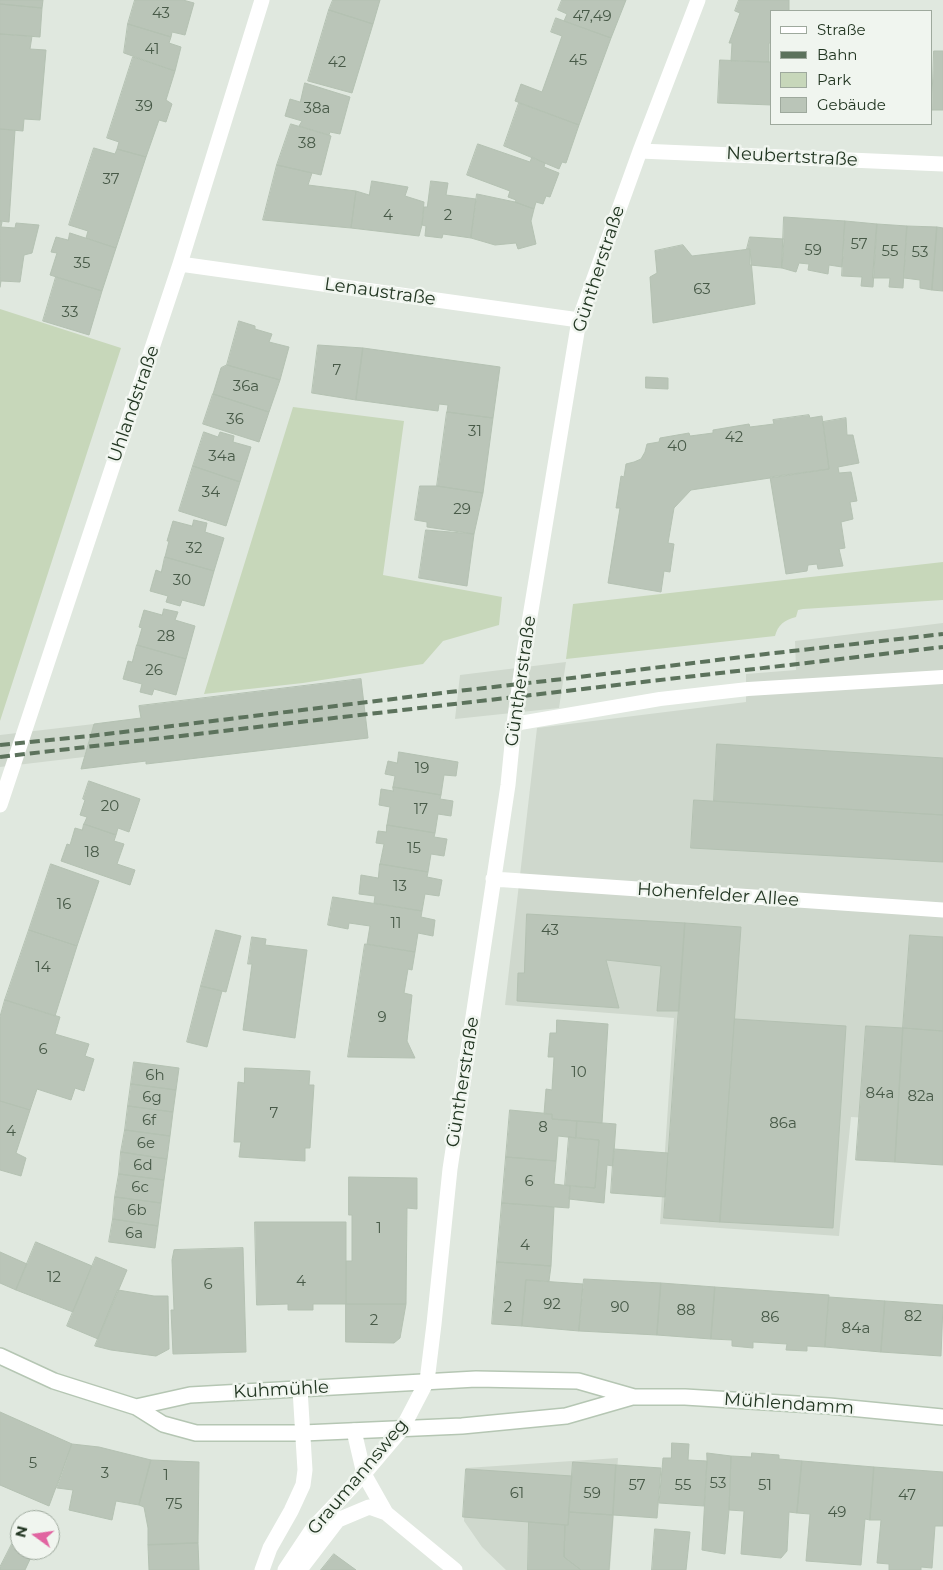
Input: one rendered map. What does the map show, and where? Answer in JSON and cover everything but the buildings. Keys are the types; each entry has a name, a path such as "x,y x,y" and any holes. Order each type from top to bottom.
{"street":[{"name":"Uhlandstraße","path":"0,805 180,264 262,0"},
{"name":"Güntherstraße","path":"427,1382 450,1169 508,785 523,659 579,320 640,151 698,0"},
{"name":"Neubertstraße","path":"640,151 943,164"},
{"name":"Lenaustraße","path":"180,264 579,320"},
{"name":"Hohenfelder Allee","path":"493,879 943,910"},
{"path":"0,1356 54,1381 136,1407 163,1424 196,1433 303,1433 402,1429"},
{"name":"Mühlendamm","path":"427,1382 476,1379 578,1381 634,1397"},
{"name":"Kuhmühle","path":"136,1407 190,1395 427,1382"},
{"name":"Graumannsweg","path":"285,1570 314,1528 402,1429 427,1382"},
{"name":"Graumannsweg","path":"262,1570 270,1548 292,1511 303,1485 306,1470 300,1389"},
{"name":"Mühlendamm","path":"402,1429 462,1426 566,1416 634,1397 685,1397 829,1406 943,1417"},
{"path":"354,1431 364,1474 386,1513 455,1570"},
{"name":"Graumannsweg","path":"297,1570 302,1567 338,1520 369,1507 386,1513"}],"lane":[{"path":"514,724 660,699 729,691 943,678"}],"shaded area":[{"path":"943,623 943,1122 851,1117 839,1236 660,1224 674,1018 505,1005 537,728 746,702 746,674 796,670 795,641"},
{"path":"566,662 559,708 455,719 460,675"},
{"path":"94,724 84,757 0,767 0,735"},
{"path":"618,1458 610,1570 506,1570 482,1547 464,1521 466,1468"}],"green space":[{"path":"0,309 121,348 0,721"},
{"path":"293,407 404,421 383,575 502,597 499,625 443,641 423,664 303,683 204,694"},
{"path":"943,562 943,600 803,609 798,610 796,617 782,624 775,636 566,659 573,604"}],"railway":[{"path":"0,745 90,736 943,634"},
{"path":"0,757 943,647"}]}
